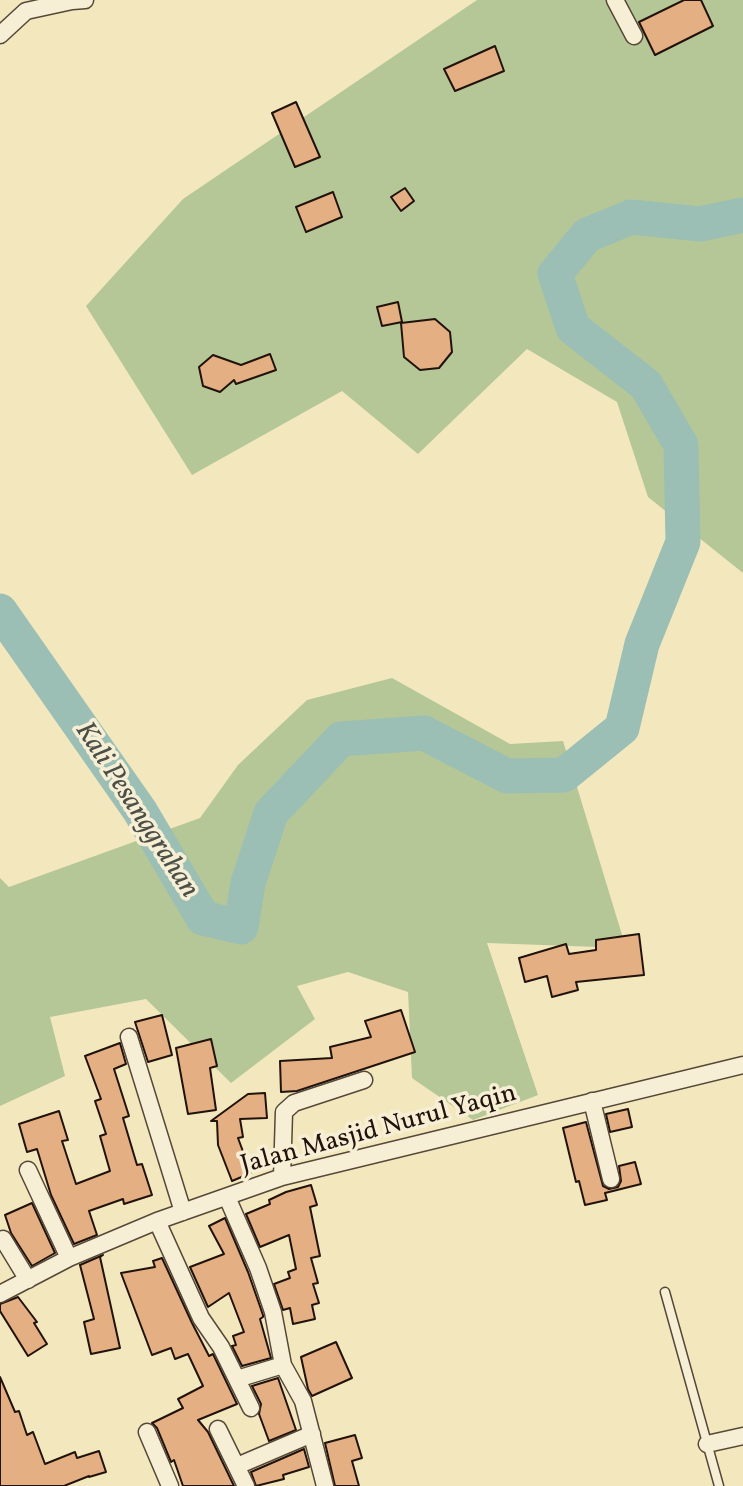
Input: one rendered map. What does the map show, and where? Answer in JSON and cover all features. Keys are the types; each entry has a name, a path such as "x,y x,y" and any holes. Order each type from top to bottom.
{"street":[{"path":"0,35 25,6 85,0"},
{"path":"615,0 634,36"},
{"path":"129,1037 183,1212"},
{"name":"Jalan Masjid Nurul Yaqin","path":"0,1294 69,1258 157,1221 282,1177 743,1065"},
{"path":"282,1177 284,1112 295,1102 363,1080"},
{"path":"592,1101 611,1179"},
{"path":"28,1170 69,1258"},
{"path":"227,1197 258,1268 273,1312 283,1365 303,1401 325,1486"},
{"path":"157,1221 201,1318 221,1347 251,1408"},
{"path":"3,1239 28,1280"},
{"path":"237,1379 283,1365"},
{"path":"219,1429 246,1486"},
{"path":"146,1432 170,1486"},
{"path":"237,1466 312,1434"},
{"path":"707,1444 743,1436"}],"lane":[{"path":"665,1292 719,1486"}],"green space":[{"path":"477,0 743,0 743,573 648,497 617,402 527,349 418,454 342,391 192,475 86,306 183,199"},
{"path":"392,678 510,744 563,741 626,948 487,943 538,1095 473,1120 412,1078 408,992 348,972 297,986 315,1019 231,1083 146,999 50,1017 65,1076 0,1106 0,878 9,887 200,818 238,765 307,700"}],"building":[{"path":"684,0 701,0 713,26 655,55 639,22"},
{"path":"495,46 504,71 455,91 444,69"},
{"path":"296,102 320,157 295,167 272,113"},
{"path":"405,188 414,201 401,211 391,197"},
{"path":"333,192 342,217 306,232 296,207"},
{"path":"398,302 402,322 382,326 377,307"},
{"path":"435,319 450,332 452,352 439,368 420,370 404,357 401,323"},
{"path":"270,354 276,370 236,384 234,380 220,392 203,386 199,367 213,355 241,365"},
{"path":"639,934 644,975 576,982 578,990 552,997 547,976 525,982 519,958 566,944 569,954 596,950 596,940"},
{"path":"401,1010 415,1052 297,1091 281,1092 280,1061 332,1058 330,1047 371,1037 365,1021"},
{"path":"162,1015 172,1055 148,1062 135,1022"},
{"path":"211,1039 217,1066 210,1068 216,1110 188,1114 176,1048"},
{"path":"120,1043 126,1064 114,1069 129,1116 123,1118 137,1165 142,1164 152,1195 124,1204 123,1199 89,1211 97,1235 74,1244 51,1195 37,1149 27,1152 19,1124 59,1111 68,1140 62,1141 76,1184 110,1171 100,1136 106,1134 95,1101 101,1099 85,1056"},
{"path":"265,1093 267,1118 240,1119 243,1137 238,1138 251,1173 232,1181 218,1145 217,1121 211,1121 248,1094"},
{"path":"628,1109 632,1127 610,1132 606,1114"},
{"path":"586,1122 603,1186 609,1189 618,1187 621,1181 619,1166 635,1162 641,1184 605,1193 607,1200 585,1205 579,1181 576,1182 563,1128"},
{"path":"311,1185 317,1205 310,1207 320,1256 311,1258 318,1283 313,1284 319,1303 312,1305 315,1319 293,1324 290,1308 283,1310 274,1284 290,1278 288,1272 296,1269 289,1235 260,1247 246,1214 270,1204 269,1200 286,1192"},
{"path":"32,1203 55,1253 32,1266 11,1233 5,1215"},
{"path":"225,1218 263,1315 260,1319 271,1358 242,1366 232,1346 236,1345 233,1336 244,1332 229,1293 208,1307 190,1267 224,1254 209,1226"},
{"path":"103,1255 100,1257 120,1348 91,1354 84,1322 94,1319 80,1265"},
{"path":"162,1258 192,1323 209,1356 213,1354 237,1404 198,1420 208,1432 234,1486 183,1486 174,1460 171,1462 157,1428 152,1423 183,1408 178,1399 203,1386 188,1354 175,1359 171,1348 152,1355 121,1273 155,1267 153,1261"},
{"path":"18,1297 37,1322 34,1323 47,1344 28,1356 0,1311 0,1304"},
{"path":"336,1342 352,1378 312,1396 301,1357"},
{"path":"0,1377 15,1412 19,1411 27,1435 33,1432 45,1464 75,1452 77,1458 99,1451 106,1472 64,1486 0,1486"},
{"path":"278,1378 296,1430 269,1441 259,1414 261,1404 252,1386"},
{"path":"355,1435 362,1458 352,1461 359,1486 335,1486 325,1443"},
{"path":"304,1449 309,1467 283,1475 284,1479 256,1486 251,1472"}],"waterway":[{"name":"Kali Pesanggrahan","path":"0,611 140,811 203,918 241,927 248,883 271,813 341,739 424,733 507,776 564,775 622,728 642,644 683,542 681,445 646,385 573,328 555,274 587,235 631,217 700,224 743,215"}]}
